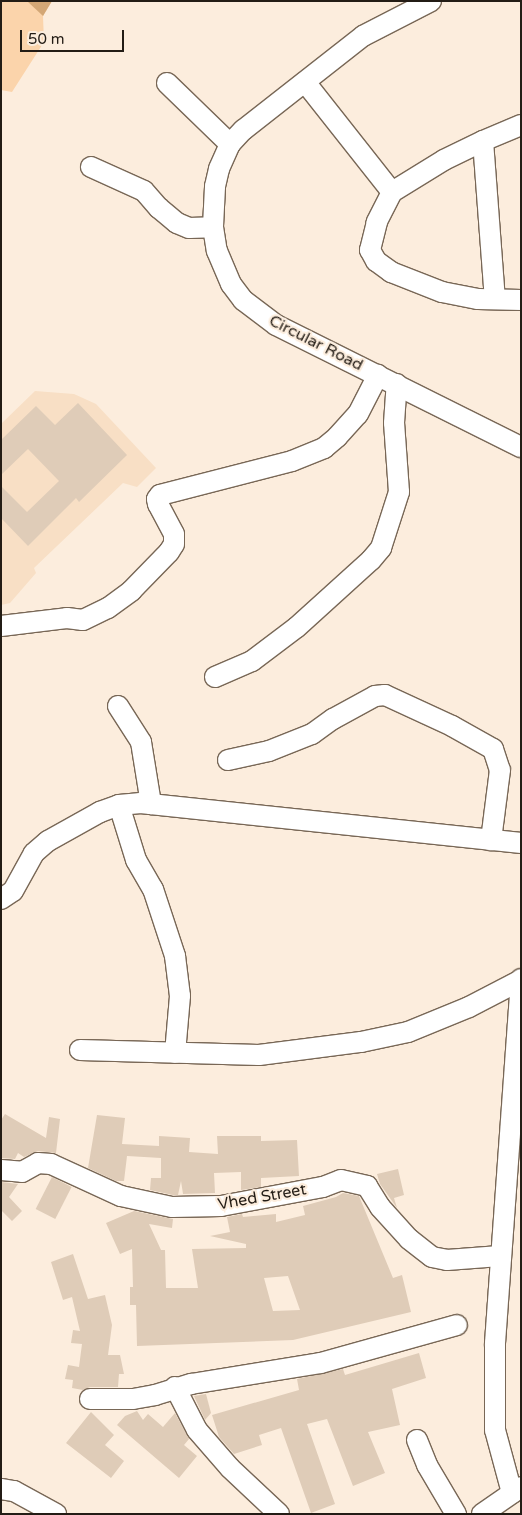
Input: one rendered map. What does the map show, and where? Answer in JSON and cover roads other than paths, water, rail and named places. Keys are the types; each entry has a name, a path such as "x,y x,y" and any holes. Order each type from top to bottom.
{"street":[{"name":"Circular Road","path":"431,1 362,36 243,130 230,144 217,178 213,227 222,266 243,300 276,325 521,447"},
{"path":"305,82 392,192"},
{"path":"167,83 230,144"},
{"path":"521,125 444,160 392,192 377,222 371,243 371,253 376,261 391,272 442,292 478,299 521,300"},
{"path":"483,141 495,299"},
{"path":"91,167 144,191 159,208 177,223 189,228 213,227"},
{"path":"1,626 67,618 83,620 108,608 131,592 170,552 174,544 174,534 158,504 157,499 160,495 292,461 324,448 338,438 358,414 378,375"},
{"path":"216,677 252,661 296,627 365,566 381,548 399,492 394,423 397,384"},
{"path":"228,760 269,751 312,734 333,719 374,696 385,695 452,726 492,749 500,770 491,840"},
{"path":"118,706 141,742 151,804"},
{"path":"1,899 13,891 21,872 34,853 48,841 100,812 119,806 151,804 521,844"},
{"path":"119,806 136,860 153,889 174,956 180,996 175,1053"},
{"path":"80,1050 259,1055 361,1042 408,1032 469,1007 520,980"},
{"path":"493,1511 517,1490 495,1430 495,1342 520,980"},
{"name":"Vhed Street","path":"1,1170 22,1172 38,1163 52,1164 121,1196 172,1207 221,1206 323,1187 340,1180 367,1186 380,1208 409,1238 432,1257 447,1260 500,1256"},
{"path":"90,1399 133,1399 155,1395 175,1387 320,1363 457,1326"},
{"path":"175,1387 197,1430 230,1468 279,1514"},
{"path":"417,1440 427,1465 456,1514"},
{"path":"8,1490 56,1514"}]}
